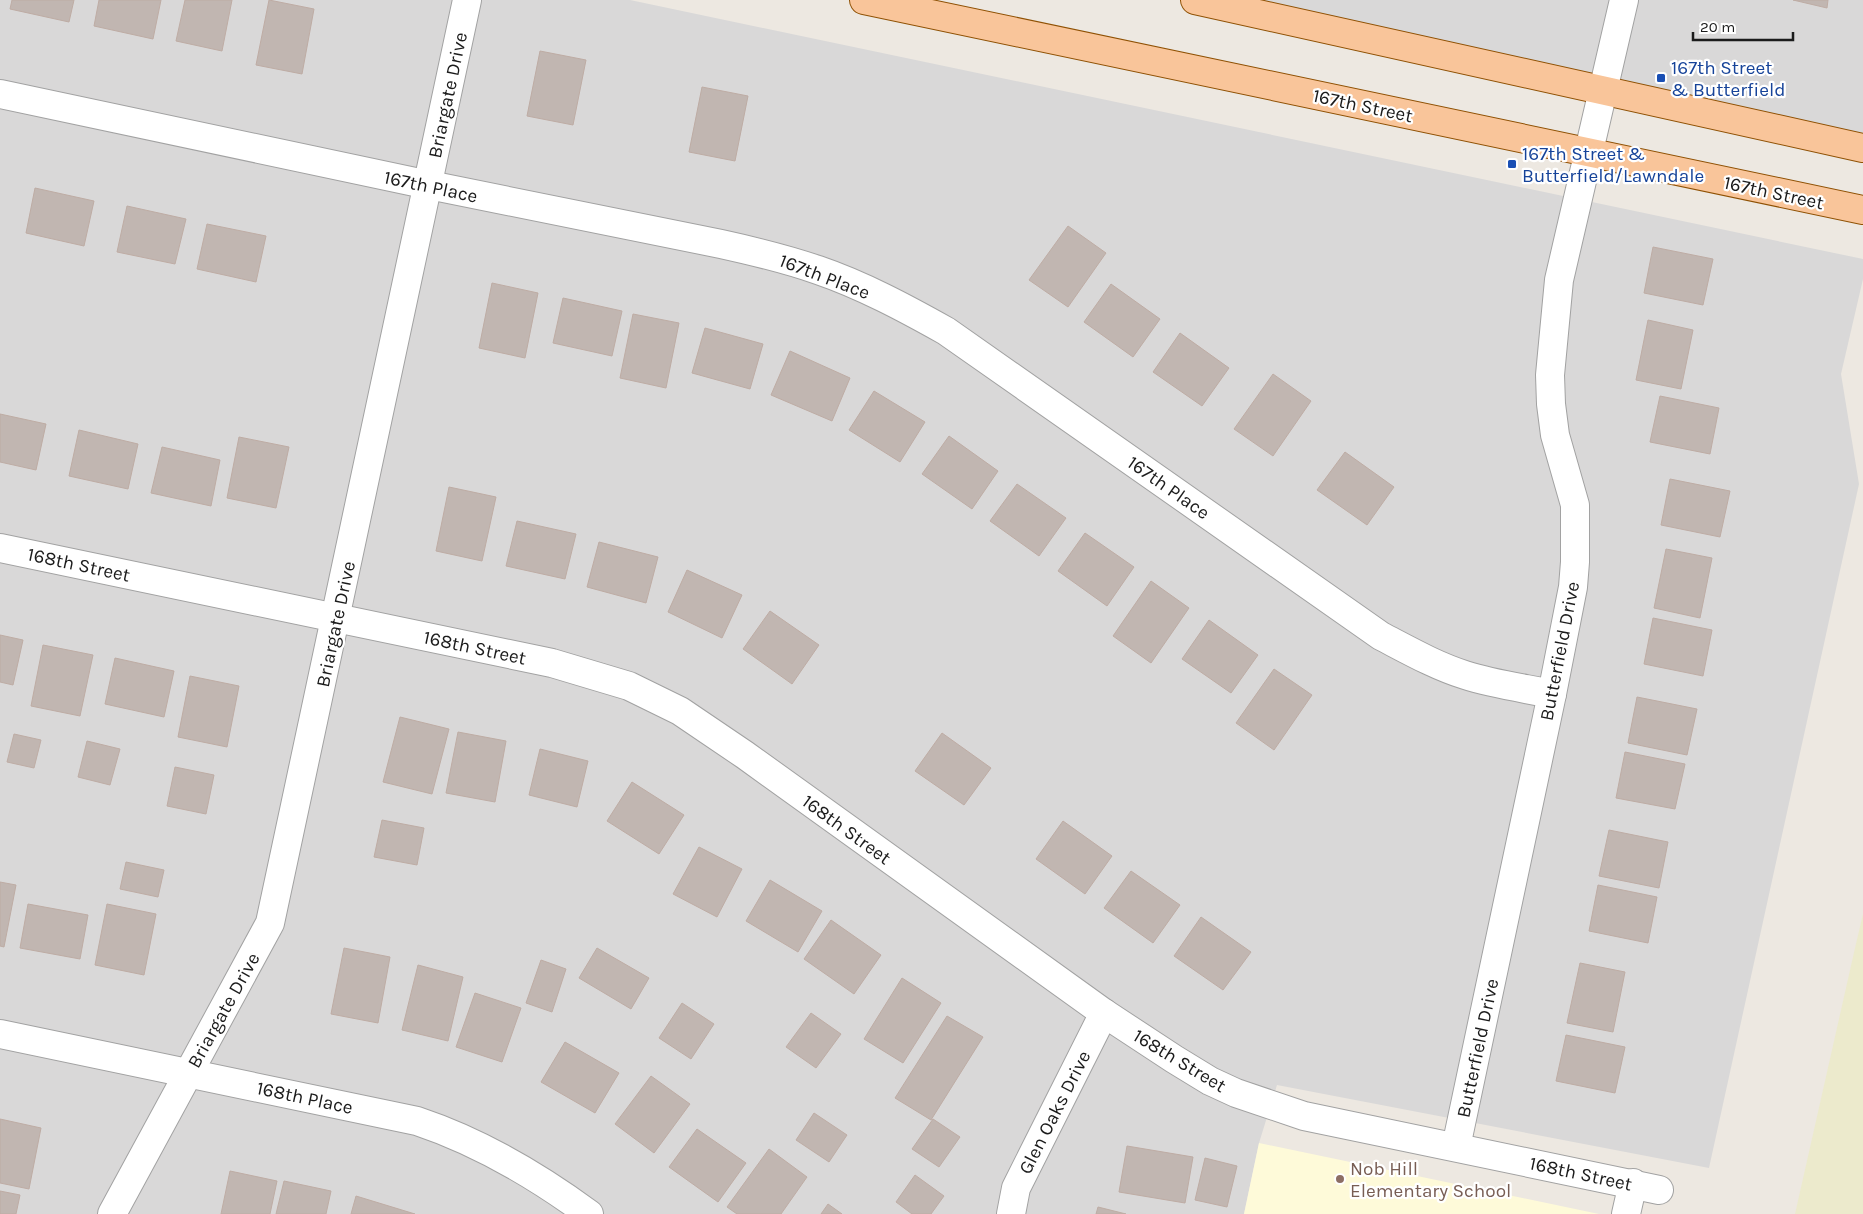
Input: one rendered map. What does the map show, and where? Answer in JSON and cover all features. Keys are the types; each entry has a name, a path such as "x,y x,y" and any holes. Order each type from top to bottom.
{"main road":[{"name":"167th Street","path":"864,0 926,6 1589,153 1863,210"},
{"path":"1195,0 1604,89 1863,148"}],"street":[{"name":"Briargate Drive","path":"112,1214 270,922 467,0"},
{"name":"Butterfield Drive","path":"1456,1148 1573,587 1576,528 1575,505 1555,435 1550,375 1559,280 1624,0"},
{"name":"167th Place","path":"0,94 429,185 711,242 768,255 819,270 894,302 946,331 1381,636 1464,675 1552,694"},
{"name":"168th Street","path":"0,548 552,663 629,686 680,711 745,755 1104,1013 1210,1081 1244,1096 1304,1116 1633,1183 1659,1190"},
{"name":"Glen Oaks Drive","path":"1010,1214 1016,1188 1104,1013"},
{"name":"168th Place","path":"0,1034 388,1114 437,1128 493,1152 529,1172 590,1214"},
{"path":"1626,1214 1633,1183"}],"shaded area":[{"path":"0,0 630,0 1863,259 1863,279 1841,374 1859,484 1709,1168 1277,1085 1259,1143 1244,1214 0,1214"},
{"path":"1210,0 1863,0 1863,143"},
{"path":"1863,914 1863,1214 1795,1214 1855,948"},
{"name":"Nob Hill Elementary School","path":"1259,1143 1599,1214 1244,1214"}],"building":[{"path":"12,0 74,0 69,22 10,9"},
{"path":"99,0 161,0 153,39 94,26"},
{"path":"185,0 232,0 222,51 176,41"},
{"path":"269,0 314,9 302,74 256,65"},
{"path":"1793,0 1828,0 1827,8"},
{"path":"540,51 586,60 573,125 527,116"},
{"path":"702,87 748,96 735,161 689,152"},
{"path":"35,188 94,201 84,246 26,233"},
{"path":"127,206 186,219 175,264 117,252"},
{"path":"207,224 266,236 256,282 197,269"},
{"path":"1068,226 1106,253 1068,307 1029,280"},
{"path":"1653,247 1713,259 1703,305 1644,293"},
{"path":"492,283 538,293 525,358 479,348"},
{"path":"1111,284 1160,319 1133,357 1084,322"},
{"path":"563,298 622,311 612,356 553,343"},
{"path":"633,314 679,323 666,388 620,378"},
{"path":"1648,320 1693,330 1681,389 1636,380"},
{"path":"705,328 763,344 750,389 692,373"},
{"path":"1180,333 1229,368 1202,406 1153,372"},
{"path":"790,351 850,378 832,421 771,395"},
{"path":"1273,374 1311,401 1273,456 1234,429"},
{"path":"874,391 925,422 900,462 849,430"},
{"path":"1660,396 1719,408 1710,454 1650,442"},
{"path":"0,414 46,424 36,470 0,462"},
{"path":"79,430 138,444 128,489 69,476"},
{"path":"949,436 998,471 972,509 922,474"},
{"path":"239,437 289,447 276,508 227,498"},
{"path":"162,447 220,460 211,506 151,493"},
{"path":"1345,452 1394,487 1367,525 1317,490"},
{"path":"1670,479 1730,491 1720,537 1661,525"},
{"path":"1017,484 1066,518 1039,556 990,521"},
{"path":"449,487 496,497 482,561 436,551"},
{"path":"517,521 576,534 565,579 506,566"},
{"path":"1085,533 1134,567 1107,606 1058,571"},
{"path":"599,542 658,557 646,603 587,587"},
{"path":"1666,549 1712,558 1700,618 1654,608"},
{"path":"687,570 742,595 722,638 668,612"},
{"path":"1151,581 1189,608 1151,663 1113,636"},
{"path":"770,611 819,645 792,684 743,649"},
{"path":"1653,618 1712,630 1703,676 1644,664"},
{"path":"1209,620 1258,655 1231,693 1182,659"},
{"path":"0,635 23,640 13,685 0,682"},
{"path":"43,645 93,655 80,716 31,706"},
{"path":"115,658 174,671 164,717 105,704"},
{"path":"1274,669 1312,695 1274,750 1236,723"},
{"path":"190,676 239,686 227,747 178,737"},
{"path":"1637,697 1697,709 1687,755 1628,743"},
{"path":"400,717 449,729 432,794 383,782"},
{"path":"458,732 506,741 495,802 446,793"},
{"path":"942,733 991,768 964,805 915,771"},
{"path":"14,734 41,740 34,768 7,762"},
{"path":"87,741 120,749 110,785 78,777"},
{"path":"540,749 588,761 577,807 529,795"},
{"path":"1625,752 1685,764 1675,809 1616,798"},
{"path":"175,767 214,775 206,814 167,806"},
{"path":"632,782 684,815 659,854 607,821"},
{"path":"382,820 424,828 417,865 374,857"},
{"path":"1063,821 1112,856 1085,894 1036,859"},
{"path":"1609,830 1668,842 1659,888 1599,876"},
{"path":"699,847 742,869 717,917 673,894"},
{"path":"126,862 164,870 158,897 120,889"},
{"path":"1131,871 1180,905 1153,943 1104,908"},
{"path":"770,880 822,911 798,952 746,921"},
{"path":"0,882 16,885 4,947 0,946"},
{"path":"1598,885 1657,897 1648,943 1589,931"},
{"path":"28,904 88,915 80,959 20,948"},
{"path":"107,904 156,914 144,975 95,965"},
{"path":"1201,917 1251,952 1223,990 1174,956"},
{"path":"831,920 881,955 854,994 804,959"},
{"path":"344,948 390,957 378,1023 331,1014"},
{"path":"597,948 649,978 631,1009 579,978"},
{"path":"541,960 566,969 552,1012 526,1003"},
{"path":"1580,963 1625,972 1613,1032 1567,1023"},
{"path":"418,965 463,977 448,1041 402,1030"},
{"path":"902,978 941,1003 903,1063 864,1039"},
{"path":"475,993 521,1008 502,1062 456,1047"},
{"path":"682,1003 714,1024 691,1059 659,1038"},
{"path":"811,1013 841,1034 816,1068 786,1047"},
{"path":"947,1016 983,1037 931,1120 895,1098"},
{"path":"1566,1035 1625,1047 1615,1093 1556,1081"},
{"path":"565,1042 619,1073 595,1113 541,1082"},
{"path":"651,1076 690,1104 654,1153 615,1124"},
{"path":"814,1113 847,1135 829,1162 796,1140"},
{"path":"0,1119 41,1128 29,1189 0,1183"},
{"path":"933,1119 960,1137 939,1167 912,1149"},
{"path":"697,1129 746,1163 718,1202 669,1167"},
{"path":"1127,1146 1193,1157 1185,1203 1119,1192"},
{"path":"769,1149 807,1177 781,1214 737,1214 727,1207"},
{"path":"1205,1158 1237,1166 1227,1207 1195,1200"},
{"path":"230,1171 277,1181 270,1214 221,1214"},
{"path":"915,1175 944,1196 931,1214 912,1214 896,1202"},
{"path":"284,1181 331,1191 326,1214 276,1214"},
{"path":"0,1191 20,1195 16,1214 0,1214"},
{"path":"356,1196 415,1214 351,1214"},
{"path":"828,1204 842,1214 821,1214"},
{"path":"1098,1207 1126,1214 1096,1214"}],"place":[{"name":"167th Street & Butterfield","path":"1661,78"},
{"name":"167th Street & Butterfield/Lawndale","path":"1512,164"},
{"name":"Nob Hill Elementary School","path":"1340,1179"}]}
